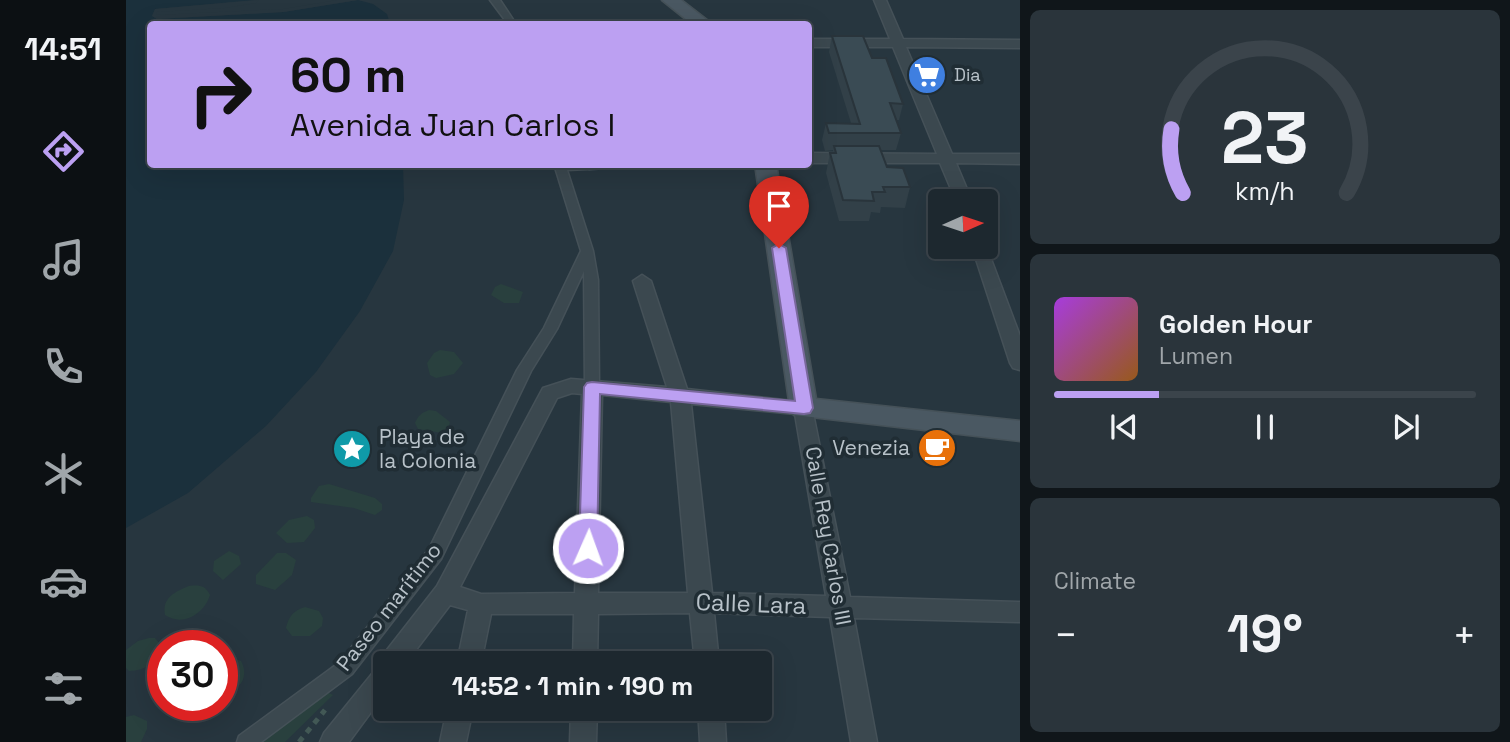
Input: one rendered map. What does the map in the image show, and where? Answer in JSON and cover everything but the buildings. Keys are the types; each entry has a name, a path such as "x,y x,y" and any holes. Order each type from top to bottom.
{"main road":[{"path":"670,0 699,21"},
{"name":"Calle Rey Carlos III","path":"766,168 804,408"},
{"path":"804,408 1020,431"}],"street":[{"path":"495,0 510,21"},
{"path":"508,0 512,21"},
{"path":"880,0 960,189"},
{"path":"812,43 1020,44"},
{"path":"812,158 1020,159"},
{"path":"560,168 587,251 593,304 582,387 585,651"},
{"name":"Paseo marítimo","path":"246,742 346,668 435,554 524,370 551,329 587,251"},
{"path":"983,259 1020,363"},
{"path":"642,281 680,397 706,651"},
{"path":"401,651 445,593 550,393 582,387 804,408"},
{"name":"Calle Rey Carlos III","path":"804,408 864,742"},
{"name":"Calle Lara","path":"445,593 481,604 702,603 1020,612"},
{"path":"471,651 481,604"},
{"path":"333,742 373,689"},
{"path":"453,742 457,721"},
{"path":"583,742 584,721"},
{"path":"712,721 713,742"}],"green space":[{"path":"501,284 523,292 519,303 504,303 491,295 495,287"},
{"path":"440,350 454,352 463,363 454,374 436,378 430,375 427,363 434,353"},
{"path":"429,410 436,411 450,422 448,430 442,433 418,429 415,423 417,418"},
{"path":"329,484 375,498 382,504 382,510 375,515 354,508 311,502 319,486"},
{"path":"307,516 314,520 315,528 304,542 287,543 276,533 289,520"},
{"path":"229,551 239,556 241,564 223,580 213,571 214,561"},
{"path":"277,553 286,553 296,560 292,575 275,590 256,584 256,575"},
{"path":"189,586 201,586 210,595 203,608 186,619 179,620 165,615 165,604 170,596"},
{"path":"305,607 319,611 323,618 322,626 310,636 292,636 286,628 289,620 292,614"},
{"path":"147,639 147,666 129,671 126,668 126,650 138,641"},
{"path":"238,660 241,661 244,673 238,687"},
{"path":"321,689 333,695 285,742 254,742"},
{"path":"134,715 147,721 147,729 141,742 126,742 126,717"}],"water":[{"path":"126,0 255,0 155,9 152,16 157,19 283,12 358,0 373,4 387,14 389,21 147,21 147,168 403,168 404,200 393,251 360,311 316,372 266,426 188,493 126,528"}],"pier":[{"path":"259,0 256,3 225,8 157,12 156,15 283,9 337,0 358,0 284,12 157,19 152,16 155,9"}],"place":[{"name":"Dia","path":"927,75"},
{"name":"Venezia","path":"937,448"},
{"name":"Playa de la Colonia","path":"352,449"}],"route":[{"path":"588,548 592,387 804,408 779,248"}]}
